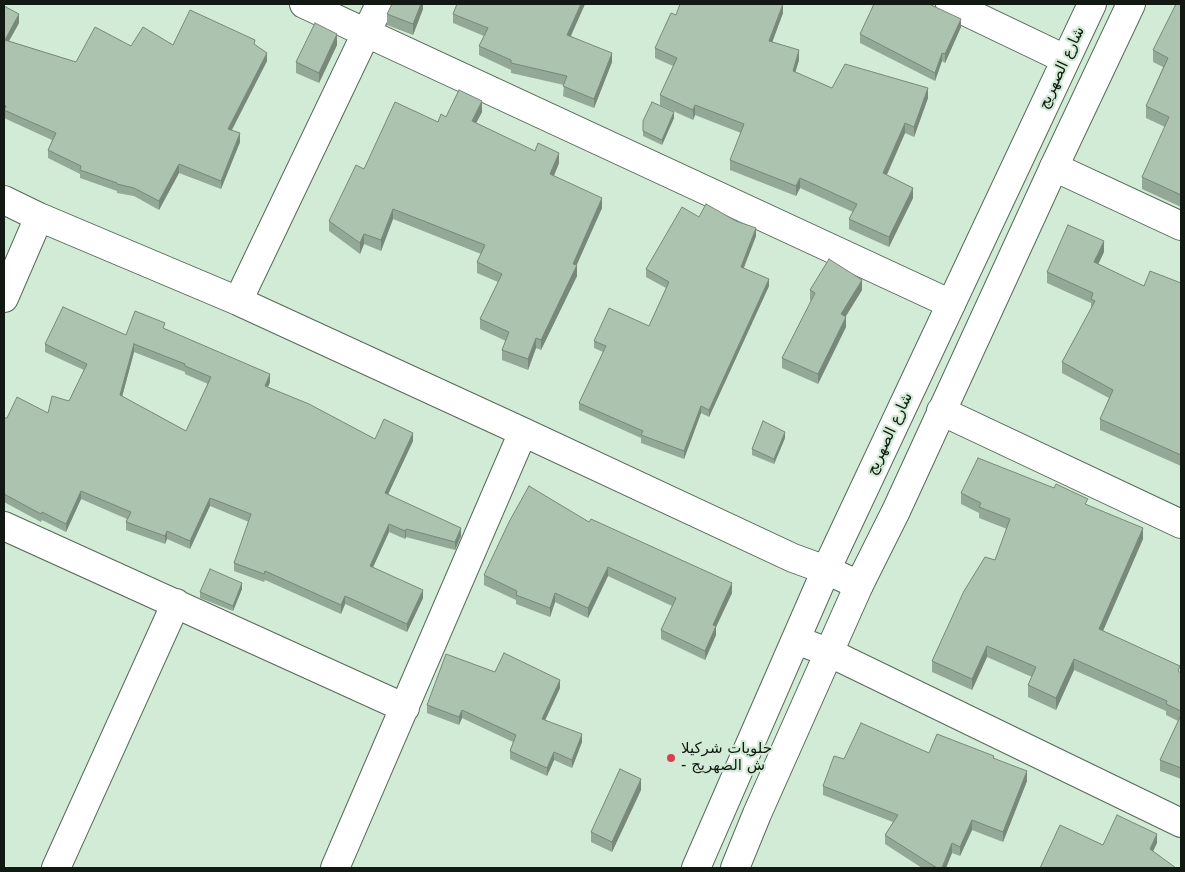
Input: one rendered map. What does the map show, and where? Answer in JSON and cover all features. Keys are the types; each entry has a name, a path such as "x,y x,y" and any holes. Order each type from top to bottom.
{"street":[{"path":"304,4 951,304"},
{"path":"238,301 380,4"},
{"path":"950,4 1066,59"},
{"name":"شارع الصهريج","path":"696,868 826,570 1092,4"},
{"path":"735,868 828,652 896,511 1131,4"},
{"path":"1054,167 1181,226"},
{"path":"4,200 38,217 238,301 793,558 859,585"},
{"path":"4,298 38,217"},
{"path":"941,411 1181,524"},
{"path":"335,868 524,432"},
{"path":"4,526 405,708"},
{"path":"63,866 176,603"},
{"path":"796,640 828,652 1181,823"}],"building":[{"path":"392,4 421,4 413,24 387,14"},
{"path":"457,4 581,4 567,35 612,53 594,99 563,86 567,76 511,63 511,60 479,46 488,28 453,14"},
{"path":"680,4 783,4 769,41 799,50 793,71 832,88 845,64 928,88 914,127 905,123 883,173 913,188 889,237 849,219 857,204 800,178 796,186 730,160 744,124 695,105 693,110 660,95 677,58 655,48 671,13 676,15"},
{"path":"874,4 929,4 961,19 945,54 942,53 935,73 860,34"},
{"path":"1176,4 1181,4 1181,195 1142,177 1169,117 1146,106 1168,58 1153,50"},
{"path":"4,6 19,14 5,40 76,62 95,27 131,46 143,27 173,45 190,10 255,40 254,44 267,53 228,129 240,133 221,181 179,164 159,201 134,188 117,184 80,170 81,166 48,150 56,133 4,110 6,106 4,105"},
{"path":"315,23 337,34 319,73 296,62"},
{"path":"459,90 482,101 472,121 535,151 538,143 559,153 550,174 602,198 573,264 577,265 541,340 536,338 528,359 502,350 509,332 480,319 502,274 477,262 485,245 393,209 381,240 364,234 360,243 329,221 356,165 364,169 395,102 438,122 441,114 446,117"},
{"path":"652,102 674,112 662,140 643,131 643,121"},
{"path":"706,204 736,221 756,228 741,267 769,279 709,410 701,406 684,451 641,435 643,431 579,403 606,346 594,341 609,308 649,326 669,282 646,269 682,207 699,217"},
{"path":"1068,225 1104,241 1094,262 1144,286 1150,271 1181,283 1181,455 1100,419 1113,390 1062,362 1095,301 1091,299 1093,293 1047,272"},
{"path":"829,259 862,280 841,314 846,317 818,374 782,358 815,293 810,290"},
{"path":"63,307 126,335 135,311 165,323 163,328 270,374 265,386 309,404 375,439 384,419 413,433 385,493 461,528 455,542 406,529 405,531 389,524 370,566 423,590 407,624 345,596 341,605 265,571 264,574 234,563 251,514 210,498 190,541 167,531 165,536 126,522 131,512 81,491 66,524 42,512 41,514 4,494 4,420 7,418 17,397 48,413 52,396 69,401 87,364 45,344","holes":["134,344 185,364 185,366 211,377 186,431 120,395"]},
{"path":"763,421 785,432 774,459 752,449"},
{"path":"978,458 1054,488 1056,484 1088,499 1085,504 1143,528 1099,629 1180,666 1178,671 1181,673 1181,711 1166,704 1167,701 1074,659 1056,698 1028,685 1036,667 987,646 972,679 932,661 964,591 985,557 995,560 1010,519 979,507 981,503 961,493"},
{"path":"529,486 589,522 591,519 732,583 713,625 716,626 705,651 661,630 676,598 608,567 588,608 555,593 550,608 516,595 517,591 484,575 509,522"},
{"path":"210,569 242,583 233,606 200,592"},
{"path":"504,653 560,680 542,719 582,734 572,760 554,752 547,768 510,751 516,735 462,710 459,717 427,705 446,654 495,672"},
{"path":"1181,715 1181,768 1160,760"},
{"path":"861,723 929,753 937,734 1027,771 1003,832 972,820 960,847 952,843 942,868 937,868 885,835 898,815 823,786 834,756 844,759"},
{"path":"620,769 641,779 612,842 591,832"},
{"path":"1117,815 1157,834 1150,849 1176,868 1040,868 1060,825 1103,845"}],"place":[{"name":"حلويات شركيلا - ش الصهريج","path":"671,758"}]}
